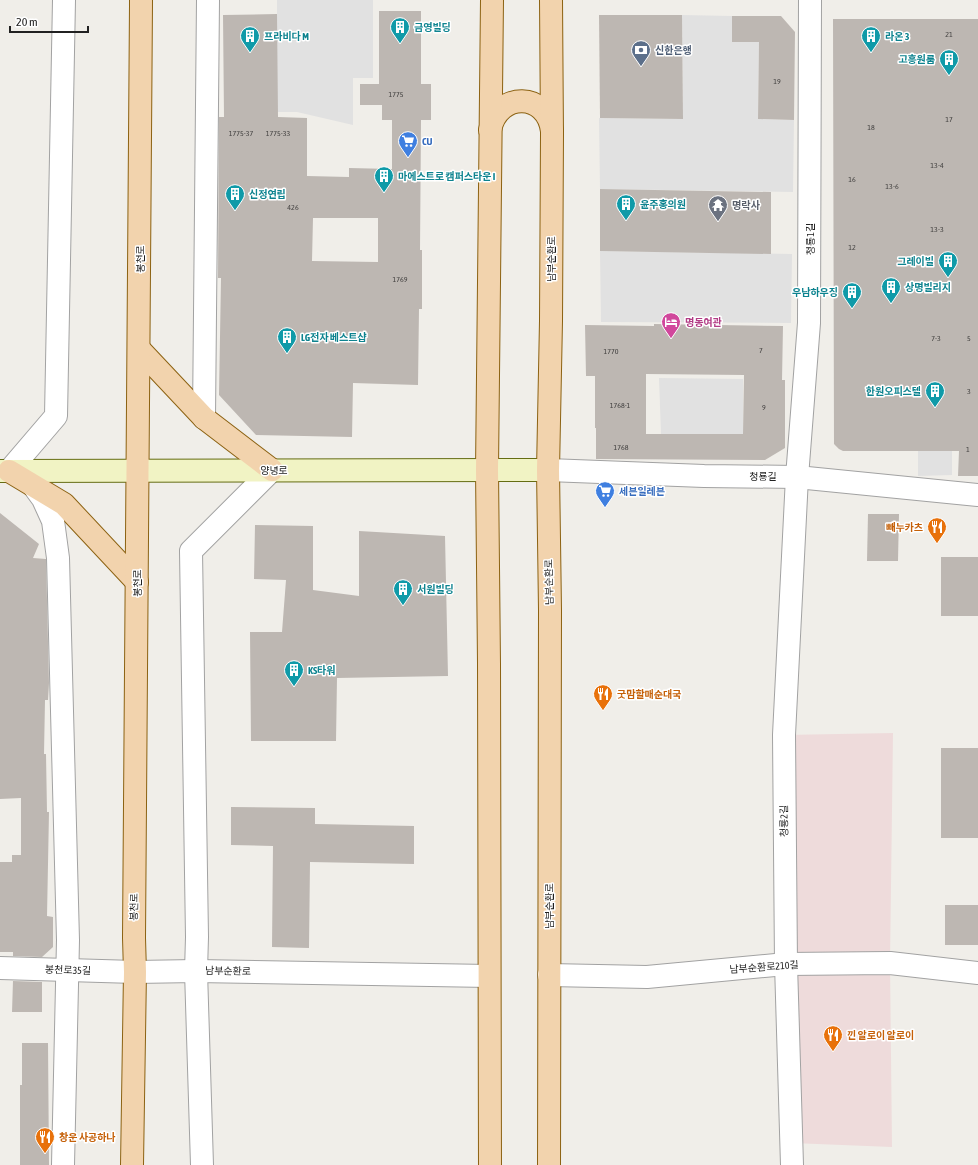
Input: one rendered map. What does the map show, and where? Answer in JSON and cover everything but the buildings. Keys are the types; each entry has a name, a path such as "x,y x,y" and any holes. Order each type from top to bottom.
{"main road":[{"name":"봉천로","path":"132,1165 140,350 141,0"},
{"path":"490,1165 487,470 492,0"},
{"name":"남부순환로","path":"549,1165 550,610 548,470 551,313 551,0"},
{"path":"490,130 492,121 497,112 504,106 513,102 522,101 532,103 547,115 551,124 552,134"},
{"path":"140,350 204,418 272,470"},
{"name":"양녕로","path":"4,471 548,470"},
{"path":"4,471 32,484 64,504 137,582"}],"street":[{"path":"4,471 56,416 64,0"},
{"path":"204,418 208,0"},
{"name":"청룡1길","path":"797,477 809,323 810,0"},
{"path":"202,1165 196,970 197,937 191,551 272,470"},
{"name":"청룡길","path":"548,470 704,476 797,477 978,495"},
{"name":"청룡2길","path":"792,1165 786,964 784,734 797,477"},
{"path":"32,484 43,499 53,521 58,558 68,940 63,1165"},
{"name":"남부순환로210길","path":"549,974 647,977 786,964 890,963 978,973"},
{"name":"봉천로35길","path":"0,968 135,972"},
{"name":"남부순환로","path":"135,972 196,970 489,976"}],"shaded area":[{"path":"277,0 373,0 373,78 353,78 353,125 297,112 277,112"},
{"path":"682,15 732,16 732,42 759,42 758,119 794,120 793,192 600,189 599,118 683,119"},
{"path":"600,251 792,254 791,323 601,322"},
{"path":"659,378 743,379 743,434 661,434"},
{"path":"918,451 952,451 952,475 918,476"},
{"path":"893,733 890,963 892,1147 792,1143 784,735"}],"place":[{"name":"금영빌딩","path":"400,44"},
{"name":"프라비다 M","path":"250,53"},
{"name":"라온 3","path":"871,53"},
{"name":"신한은행","path":"641,67"},
{"name":"고흥원룸","path":"949,76"},
{"name":"CU","path":"408,158"},
{"name":"마에스트로 캠퍼스타운 I","path":"384,193"},
{"name":"신정연립","path":"235,211"},
{"name":"윤주홍의원","path":"626,221"},
{"name":"명락사","path":"718,222"},
{"name":"그레이빌","path":"948,278"},
{"name":"상명빌리지","path":"891,304"},
{"name":"우남하우징","path":"852,309"},
{"name":"명동여관","path":"671,339"},
{"name":"LG전자 베스트샵","path":"287,354"},
{"name":"한원오피스텔","path":"935,408"},
{"name":"세븐일레븐","path":"605,508"},
{"name":"빼누카츠","path":"937,544"},
{"name":"서원빌딩","path":"403,606"},
{"name":"KS타워","path":"294,687"},
{"name":"굿맘할매순대국","path":"603,711"},
{"name":"낀 알로이 알로이","path":"833,1052"},
{"name":"창운 사공하나","path":"45,1154"}]}
